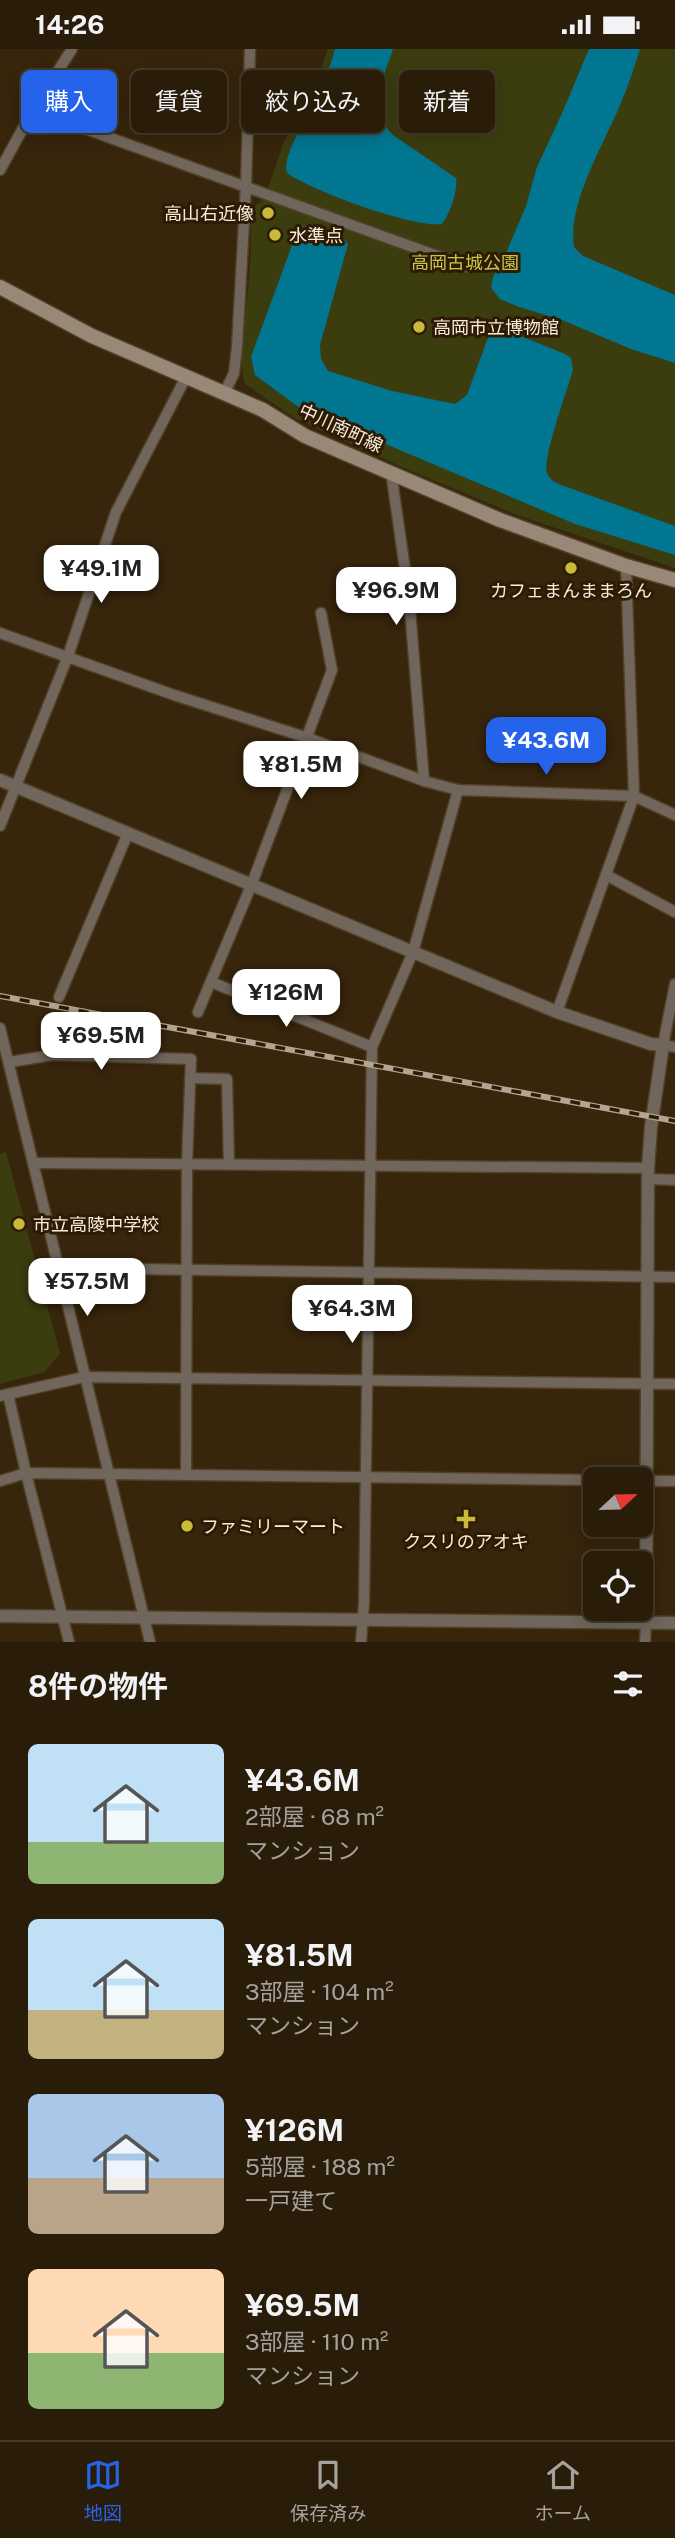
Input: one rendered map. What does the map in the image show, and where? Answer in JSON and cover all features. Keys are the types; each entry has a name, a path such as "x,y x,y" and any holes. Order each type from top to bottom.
{"main road":[{"name":"中川南町線","path":"0,287 92,336 263,410 305,436 500,520 626,566 675,580"}],"street":[{"path":"59,70 72,49"},
{"path":"225,392 234,373 237,347 250,49"},
{"path":"0,170 21,132"},
{"path":"96,133 468,267"},
{"path":"0,826 68,656 116,512 186,377"},
{"path":"391,472 409,597 424,781"},
{"path":"557,1012 634,796 626,566"},
{"path":"198,1012 309,738 332,670 321,613"},
{"path":"0,633 174,695 309,738 424,781 457,790 634,796 675,815"},
{"path":"0,780 557,1012 651,1044 669,1046"},
{"path":"361,1642 372,1048 412,952 457,790"},
{"path":"59,997 128,833"},
{"path":"606,875 675,912"},
{"path":"211,982 372,1048"},
{"path":"645,1467 649,1383 648,1173 651,1127 669,1046 675,984"},
{"path":"0,1028 150,1642"},
{"path":"10,1062 52,1055 191,1059 187,1163 186,1475"},
{"path":"190,1079 227,1079 229,1164"},
{"path":"33,1163 370,1164 648,1173 675,1180"},
{"path":"60,1268 675,1277"},
{"path":"67,1642 26,1472 4,1394 85,1377 675,1384"},
{"path":"0,1481 26,1472 583,1480"},
{"path":"653,1481 675,1481"},
{"path":"645,1537 645,1642"},
{"path":"0,1616 675,1623"}],"green space":[{"name":"高岡古城公園","path":"328,49 675,49 675,568 517,515 402,467 296,419 245,384 242,348 250,271 251,209 264,199 289,133 385,133 385,70 320,70"},
{"name":"市立高陵中学校","path":"6,1152 60,1353 45,1372 0,1384 0,1153"}],"water":[{"path":"335,49 393,49 385,72 328,70"},
{"path":"589,49 640,49 623,98 581,193 573,230 574,247 583,256 675,295 675,363 631,349 562,320 519,307 500,299 491,288 493,277 526,206 537,167"},
{"path":"385,125 393,135 456,178 453,202 442,224 409,220 363,207 287,173 288,155 299,133 385,133"},
{"path":"304,226 344,239 348,244 320,345 321,359 328,371 392,391 455,404 467,395 489,335 498,327 565,354 571,358 573,370 548,453 548,476 564,486 675,526 675,555 575,524 300,408 255,375 251,357 295,237 299,228"}],"railway":[{"path":"0,996 675,1121"}],"place":[{"name":"高山右近像","path":"268,213"},
{"name":"水準点","path":"275,235"},
{"name":"高岡市立博物館","path":"419,327"},
{"name":"カフェまんままろん","path":"571,568"},
{"name":"市立高陵中学校","path":"19,1224"},
{"name":"クスリのアオキ","path":"466,1519"},
{"name":"ファミリーマート","path":"187,1526"}]}
